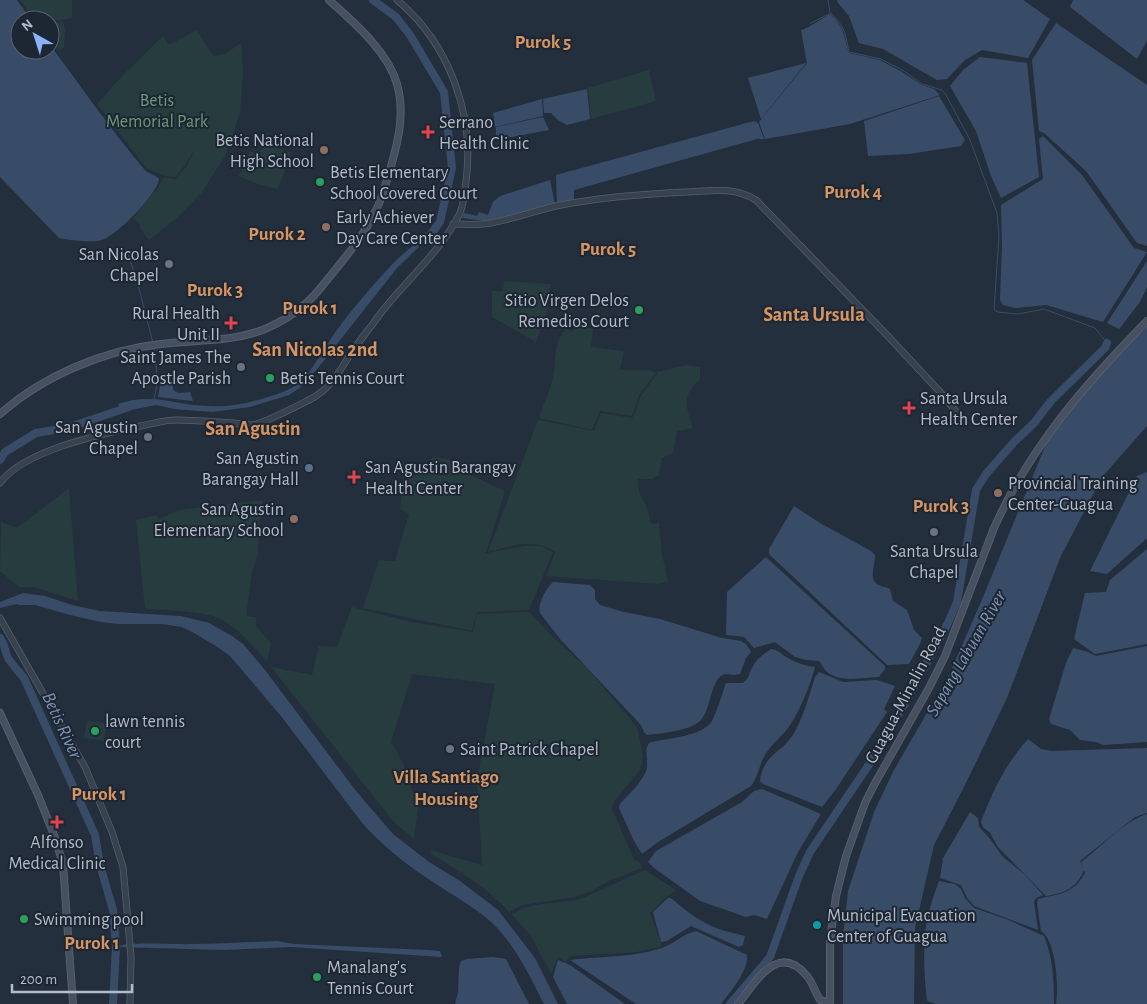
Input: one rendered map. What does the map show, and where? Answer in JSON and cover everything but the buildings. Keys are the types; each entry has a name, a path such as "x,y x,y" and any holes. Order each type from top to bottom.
{"main road":[{"path":"0,414 33,389 92,359 150,345 216,339 258,331 292,315 312,298 342,262 375,212 382,196 397,147 401,119 398,84 387,60 357,26 328,0"},
{"name":"Guagua-Minalin Road","path":"738,1004 769,968 776,963 783,962 794,965 802,971 812,983 820,1000 830,1003 830,941 836,896 846,856 865,803 945,656 994,528 1027,468 1069,406 1147,321"},
{"path":"0,713 38,795 63,864 74,1004"}],"street":[{"path":"0,483 13,471 32,459 64,445 87,438 173,420 254,425 310,400 333,382 384,310 445,239 460,211 464,199 469,164 467,132 460,94 438,48 412,14 397,0"},
{"path":"453,224 493,223 554,206 632,194 714,191 733,191 744,194 756,200 885,333 941,393 962,419"},
{"path":"0,618 81,761 112,832 123,867 130,946 130,1004"}],"green space":[{"path":"20,0 72,0 72,18 60,20 60,10 28,10"},
{"path":"63,21 65,30 64,47 60,50 60,22"},
{"name":"Betis Memorial Park","path":"197,30 213,56 225,54 241,43 243,72 240,113 225,156 202,192 177,218 149,240 133,218 157,189 164,177 175,179 187,166 195,148 186,164 175,177 165,176 146,168 97,104 123,75 163,36 169,45"},
{"path":"649,70 656,101 591,119 588,88"},
{"path":"265,146 291,153 278,189 238,176 250,151 257,154"},
{"path":"504,281 551,284 548,308 536,342 492,317 492,291 503,291"},
{"path":"579,326 593,329 591,347 624,351 620,370 649,370 656,373 639,395 631,416 600,411 592,430 539,418 552,381 559,340 566,329 573,331"},
{"path":"686,365 700,367 700,379 690,391 687,402 693,428 677,431 673,453 662,458 659,475 652,479 638,479 639,492 647,508 651,524 659,523 662,554 668,581 659,584 546,576 555,552 547,547 538,545 514,545 488,552 538,420 594,431 601,413 632,418 640,397 658,372"},
{"path":"433,457 467,462 470,475 505,491 486,553 525,546 541,546 553,552 529,610 477,612 472,631 363,608 379,560 395,561 409,514 400,509 405,464 430,463"},
{"path":"69,488 78,601 34,587 19,587 0,571 1,522 17,528"},
{"path":"263,500 259,525 258,553 252,572 247,616 256,617 256,626 271,643 267,662 238,631 218,618 193,612 145,609 136,520 157,515 158,519 179,510"},
{"path":"352,607 411,622 473,632 477,614 529,612 587,668 637,727 643,757 640,770 614,801 612,809 634,859 640,863 642,868 609,881 592,891 574,897 522,905 509,912 482,887 431,854 430,850 482,865 477,780 495,684 412,674 391,742 403,763 418,808 414,839 393,821 271,667 312,675 319,646 337,647"},
{"name":"lawn tennis court","path":"87,721 107,724 104,741 84,738"},
{"path":"645,870 676,890 650,913 661,947 637,952 573,956 569,957 566,962 558,957 551,974 531,936 512,915 528,907 583,898"}],"water":[{"path":"0,0 17,0 24,10 10,10 10,60 60,59 131,154 146,171 159,179 157,186 144,204 117,231 102,240 87,241 59,238 0,177"},
{"path":"837,0 1023,0 1050,19 1028,58 982,50 965,60 947,79 937,80 883,49 859,43 849,16"},
{"path":"1073,0 1147,0 1147,41 1137,59 1070,7"},
{"path":"830,14 841,27 849,53 880,60 922,85 934,89 940,95 850,124 765,139 759,122 807,63 801,30"},
{"path":"1056,23 1147,85 1147,246 1137,243 1086,171 1044,133 1039,131 1032,60"},
{"path":"980,57 1027,63 1039,177 1001,198 991,176 976,131 950,86 963,70"},
{"path":"806,63 761,119 748,78"},
{"path":"587,89 590,119 567,125 551,113 544,113 543,99"},
{"path":"939,96 965,140 961,146 909,154 868,156 864,121"},
{"path":"542,99 543,116 495,127 493,113"},
{"path":"543,117 549,130 496,140 496,127"},
{"path":"754,121 758,123 764,139 757,139 574,190 574,200 557,205 556,175"},
{"path":"1043,136 1082,175 1134,248 1147,252 1103,322 1046,305 1015,308 1003,305 1000,300 1001,205 1043,179 1039,139"},
{"path":"550,180 555,205 485,221 462,218 464,213 477,216 479,212 488,215 493,202 500,196"},
{"path":"429,233 431,235 397,268 318,368 301,387 289,395 250,407 212,412 174,409 156,405 121,412 118,404 142,399 196,405 227,406 256,400 292,388 314,366 343,322 373,285 396,260"},
{"path":"1147,261 1147,287 1140,302 1119,329 1107,323"},
{"name":"Sapang Labuan River","path":"1147,327 1147,426 1102,477 1060,558 1007,698 934,845 915,928 914,1004 843,1004 843,937 848,891 874,812 894,770 950,673 1049,437 1088,386"},
{"path":"167,379 173,383 173,390 179,393 190,392 193,401 158,397 161,380"},
{"path":"1147,472 1147,538 1107,574 1090,571 1137,476"},
{"path":"794,506 875,555 873,579 879,585 890,589 893,601 907,610 914,630 922,638 909,664 887,665 770,555 769,549"},
{"path":"1147,549 1147,644 1095,654 1074,639 1085,593 1106,592 1110,580"},
{"path":"766,557 885,666 879,677 845,679 826,671 819,661 795,657 775,642 754,648 744,637 726,635 727,592"},
{"path":"553,582 590,585 595,590 595,599 600,605 660,619 722,638 741,641 746,644 751,652 746,658 740,674 725,674 716,682 707,710 700,721 682,729 647,735 641,725 560,639 540,613 539,610 543,597"},
{"path":"23,593 45,596 72,605 100,611 181,616 209,623 243,644 265,670 356,791 393,834 429,862 460,881 498,910 535,958 558,1004 544,1004 514,950 490,921 470,905 405,863 379,841 363,824 281,716 230,656 182,627 162,624 101,622 35,605 17,604 0,608 0,602"},
{"path":"1147,646 1147,742 1103,745 1080,740 1070,730 1051,724 1049,719 1066,663 1073,648 1096,656"},
{"path":"771,649 798,663 815,667 804,699 792,722 767,752 751,786 658,842 642,854 619,808 620,804 636,787 646,772 646,755 649,743 692,734 707,726 714,717 726,683 743,683 761,656"},
{"path":"819,672 843,682 877,680 895,686 884,709 887,712 822,807 763,784 760,781 765,765 788,741 797,728 815,677"},
{"path":"1028,739 1041,749 1051,751 1147,748 1147,813 1135,817 1080,861 1084,870 1078,881 1070,889 1046,896 998,847 981,822 1000,778"},
{"path":"762,789 821,814 798,852 767,919 754,915 746,917 700,901 648,862 656,851 742,802 754,791"},
{"path":"970,812 978,818 979,827 1002,856 1025,875 1043,895 1036,898 1034,902 1038,930 974,906 967,898 961,885 940,878 943,858"},
{"path":"1147,814 1147,1004 1056,1004 1055,964 1050,944 1041,931 1038,899 1065,892 1076,886 1085,873 1081,862 1120,829"},
{"path":"939,881 955,884 961,889 965,898 974,908 1006,919 1044,936 1052,970 1054,1004 936,1004 927,1001 924,969 925,936 928,915"},
{"path":"668,898 671,898 703,922 725,931 745,936 743,945 739,947 691,926 667,941 661,942 653,912"},
{"path":"696,931 747,955 747,961 742,974 721,1004 636,1004 570,960 653,951"},
{"path":"277,941 294,944 440,951 442,957 291,947 224,950 117,947 141,944"},
{"path":"493,957 506,959 529,1004 455,1004 461,961"},
{"path":"558,960 570,965 625,1004 567,1004 553,977"}],"waterway":[{"path":"373,0 396,17 410,35 444,92 452,168 440,222 431,234 422,241"},
{"path":"828,0 830,13 844,30 849,52 881,59 904,71 922,84 942,90 946,95 970,140 997,213 999,236 994,310 1018,314 1044,309 1095,328 1107,343"},
{"path":"811,23 829,14"},
{"path":"126,249 134,272"},
{"path":"135,273 153,343"},
{"path":"730,1004 770,957 799,876 810,852 872,760 948,623 957,602 976,490 986,474 1014,442 1034,423 1051,401 1105,348 1107,343"},
{"path":"154,347 157,380 154,399"},
{"name":"Betis River","path":"0,460 5,452 36,433 67,428 129,407"},
{"name":"Betis River","path":"0,638 8,658 24,678 95,835 100,865 113,910 116,947 113,1004"}],"place":[{"name":"Serrano Health Clinic","path":"428,132"},
{"name":"Betis National High School","path":"324,150"},
{"name":"Betis Elementary School Covered Court","path":"320,182"},
{"name":"Early Achiever Day Care Center","path":"326,227"},
{"name":"San Nicolas Chapel","path":"169,264"},
{"name":"Sitio Virgen Delos Remedios Court","path":"639,310"},
{"name":"Rural Health Unit II","path":"231,323"},
{"name":"Saint James The Apostle Parish","path":"241,367"},
{"name":"Betis Tennis Court","path":"270,378"},
{"name":"Santa Ursula Health Center","path":"909,408"},
{"name":"San Agustin Chapel","path":"148,437"},
{"name":"San Agustin Barangay Hall","path":"309,468"},
{"name":"San Agustin Barangay Health Center","path":"354,477"},
{"name":"Provincial Training Center-Guagua","path":"998,493"},
{"name":"San Agustin Elementary School","path":"294,519"},
{"name":"Santa Ursula Chapel","path":"934,532"},
{"name":"lawn tennis court","path":"95,731"},
{"name":"Saint Patrick Chapel","path":"450,749"},
{"name":"Alfonso Medical Clinic","path":"57,822"},
{"name":"Swimming pool","path":"24,919"},
{"name":"Municipal Evacuation Center of Guagua","path":"817,925"},
{"name":"Manalang's Tennis Court","path":"317,977"}],"district":[{"name":"Purok 5","path":"543,41"},
{"name":"Purok 4","path":"853,191"},
{"name":"Purok 2","path":"277,233"},
{"name":"Purok 5","path":"608,248"},
{"name":"Purok 3","path":"215,289"},
{"name":"Purok 1","path":"310,307"},
{"name":"Santa Ursula","path":"814,314"},
{"name":"San Nicolas 2nd","path":"315,349"},
{"name":"San Agustin","path":"253,428"},
{"name":"Purok 3","path":"941,505"},
{"name":"Villa Santiago Housing","path":"446,787"},
{"name":"Purok 1","path":"99,793"},
{"name":"Purok 1","path":"92,942"}]}
